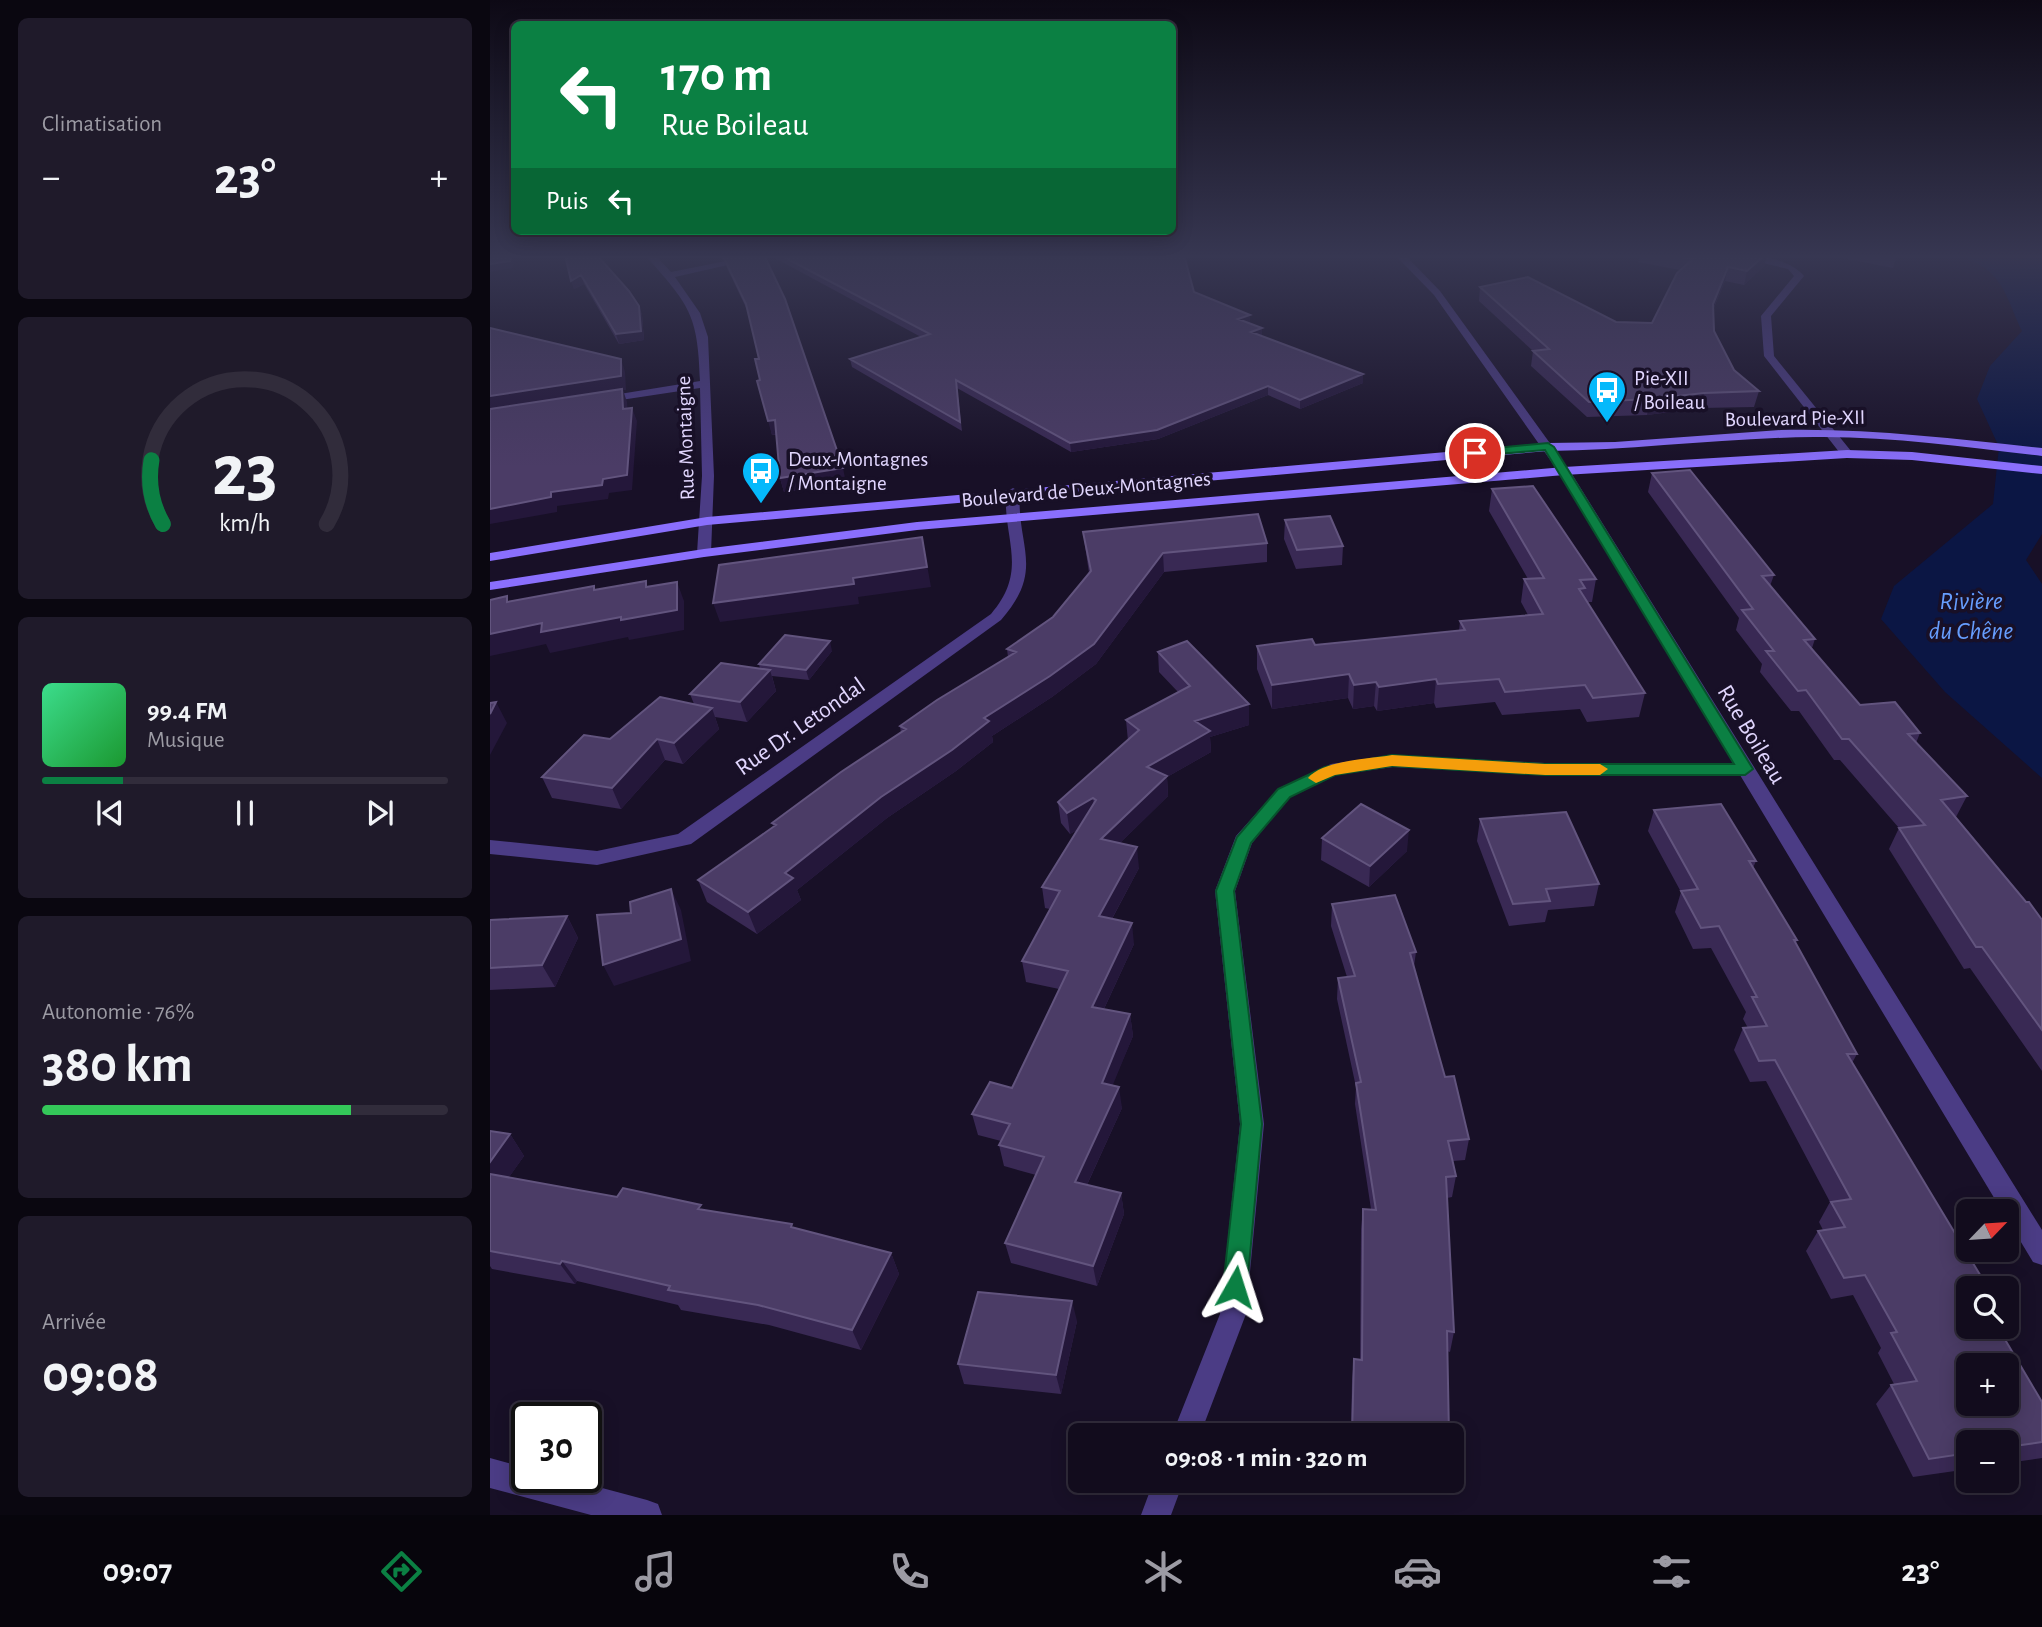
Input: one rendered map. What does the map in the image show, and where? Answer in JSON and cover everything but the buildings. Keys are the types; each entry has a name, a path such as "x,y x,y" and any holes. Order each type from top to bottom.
{"street":[{"name":"Rue Montaigne","path":"701,326 705,384 708,541 704,553"},
{"name":"Rue Boileau","path":"1461,326 1564,471 2042,1253"},
{"path":"1767,326 1769,356 1847,454"},
{"path":"584,402 705,384"},
{"name":"Boulevard Pie-XII","path":"1548,447 1767,434 1832,433 2042,453"},
{"name":"Boulevard de Deux-Montagnes","path":"490,557 707,521 1548,447"},
{"name":"Boulevard Pie-XII","path":"1564,471 1847,454 1912,456 2042,470"},
{"name":"Boulevard de Deux-Montagnes","path":"490,586 704,553 1011,516 1564,471"},
{"name":"Rue Dr. Letondal","path":"490,847 597,858 684,839 996,617 1009,603 1016,589 1019,571 1018,536 1011,516 1013,492"},
{"path":"1191,1423 1233,1314 1252,1124 1225,891 1243,841 1284,793 1331,770 1392,761 1545,769 1745,769"},
{"path":"490,1473 647,1515"},
{"path":"1156,1515 1164,1493"}],"water":[{"name":"Rivière du Chêne","path":"2020,326 2042,326 2042,534 2026,560 2042,584 2042,778 1945,692 1881,619 1894,586 1993,504 1999,447 1977,399 1990,366 2022,331"}],"slow traffic":[{"path":"1316,778 1331,770 1392,761 1545,769 1600,769"}],"place":[{"name":"Pie-XII / Boileau","path":"1607,424"},
{"name":"Deux-Montagnes / Montaigne","path":"761,505"}],"route":[{"path":"1235,1287 1252,1124 1225,891 1243,841 1284,793 1331,770 1392,761 1545,769 1745,769 1548,447 1475,453"}]}
